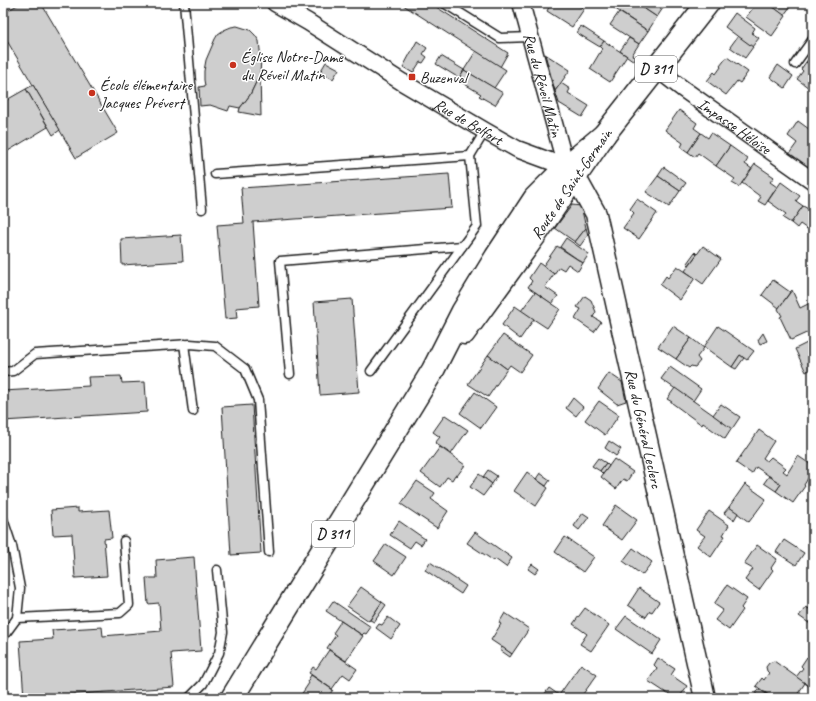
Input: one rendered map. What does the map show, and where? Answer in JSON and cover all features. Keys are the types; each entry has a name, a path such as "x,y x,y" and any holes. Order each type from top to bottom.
{"main road":[{"name":"D 311","path":"657,69 708,3"},
{"name":"Route de Saint-Germain","path":"232,698 433,370 463,311 535,198 571,172 604,135 657,69"},
{"name":"Route de Saint-Germain","path":"433,370 474,321 536,234 552,210 571,172"}],"street":[{"name":"Rue de Belfort","path":"275,3 484,131 517,149 571,172"},
{"name":"Rue du Réveil Matin","path":"521,3 571,172"},
{"name":"Impasse Héloïse","path":"657,69 682,90 813,181"},
{"name":"Rue du Général Leclerc","path":"571,172 596,214 705,698"}],"lane":[{"path":"184,3 202,209"},
{"path":"444,3 500,38 530,37"},
{"path":"794,64 813,39"},
{"path":"371,371 477,226 470,156 484,131"},
{"path":"215,174 470,156"},
{"path":"290,374 280,261 462,246"},
{"path":"184,344 193,411"},
{"path":"3,372 13,371 35,354 184,344 216,346 245,369 258,400 269,552"},
{"path":"3,519 12,546 20,588 17,618 3,637"},
{"path":"17,618 120,613 129,605 124,541"},
{"path":"189,698 203,684 219,653 223,632 217,570"}],"building":[{"path":"21,3 41,3 118,133 76,158 3,34 3,13"},
{"path":"400,3 430,3 508,53 500,67"},
{"path":"551,3 575,3 584,9 572,27 547,11"},
{"path":"617,3 636,3 657,17 648,31 614,8"},
{"path":"644,3 663,3 665,5 657,17 642,7"},
{"path":"757,3 768,3 786,16 772,36 746,17"},
{"path":"768,3 793,3 784,15"},
{"path":"619,12 648,31 639,44 610,25"},
{"path":"735,13 755,28 752,33 759,38 752,47 725,27"},
{"name":"Église Notre-Dame du Réveil Matin","path":"237,26 250,30 259,41 261,59 260,74 250,95 240,108 230,106 228,111 210,105 200,106 199,87 205,86 204,71 206,60 215,39 218,34 224,30"},
{"path":"581,26 604,41 600,47 577,33"},
{"path":"738,36 753,47 745,58 730,47"},
{"path":"629,38 639,44 632,55 636,58 634,61 620,51"},
{"path":"417,41 427,48 423,54 427,57 423,63 420,62 413,73 403,67"},
{"path":"604,41 627,56 610,82 590,69 602,49 600,47"},
{"path":"476,51 506,70 494,88 464,70"},
{"path":"545,54 570,70 555,91"},
{"path":"811,55 813,57 813,67 806,62"},
{"path":"441,56 464,70 459,78 436,64"},
{"path":"727,57 748,72 740,83 737,81 726,95 707,81 714,72 716,74"},
{"path":"326,62 339,69 333,79 320,72"},
{"path":"806,62 813,67 813,91 797,79 803,71 801,69"},
{"path":"778,65 793,76 785,88 770,77"},
{"path":"464,70 503,93 495,105 479,96 481,94 458,80"},
{"path":"260,74 261,116 239,112 240,108 250,95"},
{"path":"561,83 570,89 568,93 589,106 582,117 559,103 555,91"},
{"path":"33,85 60,130 53,135 26,89"},
{"path":"26,89 48,127 3,154 3,102"},
{"path":"679,110 697,123 694,128 701,133 688,152 681,147 683,143 665,130"},
{"path":"798,121 813,132 812,170 789,154 797,143 788,136"},
{"path":"701,133 708,138 711,133 730,146 716,166 698,153 695,157 688,152"},
{"path":"730,146 748,159 745,164 752,169 739,187 732,183 735,179 716,166"},
{"path":"755,164 774,177 770,182 777,187 765,205 758,201 761,197 742,183"},
{"path":"664,167 686,183 680,191 658,176"},
{"path":"449,174 452,208 253,222 259,306 236,308 237,318 225,319 217,225 244,223 241,188"},
{"path":"658,176 680,191 669,207 646,192"},
{"path":"781,182 800,196 796,201 803,206 791,223 783,218 786,214 768,201"},
{"path":"637,199 657,213 639,239 623,228 634,213 630,209"},
{"path":"572,205 581,206 586,228 575,242 555,228"},
{"path":"803,206 810,210 813,206 813,233 800,224 797,228 791,223"},
{"path":"586,228 588,235 580,246 575,242"},
{"path":"181,235 183,261 122,265 121,239"},
{"path":"566,238 589,254 583,263 560,247"},
{"path":"557,246 583,263 578,271 568,264 564,270 559,267 554,274 543,266"},
{"path":"703,246 721,259 703,284 685,271"},
{"path":"695,252 697,254 689,265 687,263"},
{"path":"539,263 554,274 545,287 558,296 552,304 528,287 532,281 529,278"},
{"path":"677,266 695,278 680,300 660,285 666,276 668,278"},
{"path":"773,280 790,292 779,308 762,295"},
{"path":"792,290 800,308 812,302 813,330 791,340 780,317 782,316 778,309"},
{"path":"535,292 560,309 547,328 521,311"},
{"path":"585,296 591,300 596,312 593,317 601,322 594,332 575,319 581,309 577,307"},
{"path":"352,299 359,392 320,395 314,302"},
{"path":"515,306 534,319 520,339 502,325"},
{"path":"673,326 691,338 676,359 658,347"},
{"path":"718,326 754,351 747,360 740,355 732,367 704,347"},
{"path":"763,333 767,341 760,344 758,340"},
{"path":"503,335 532,355 520,372 510,365 507,369 488,355"},
{"path":"691,338 704,348 697,357 700,361 695,367 691,366 689,368 676,359"},
{"path":"813,340 813,368 806,372 795,349"},
{"path":"488,355 507,369 488,397 468,384"},
{"path":"740,355 744,358 736,369 732,367"},
{"path":"670,367 701,389 693,401 661,379"},
{"path":"609,373 622,382 626,401 617,404 598,389"},
{"path":"121,376 122,383 145,382 147,412 3,421 3,391 89,386 88,377"},
{"path":"675,388 732,428 725,439 703,423 702,425 667,399"},
{"path":"475,392 496,407 481,428 460,413"},
{"path":"573,398 583,407 576,416 566,408"},
{"path":"599,401 619,415 605,435 585,420"},
{"path":"721,404 740,417 732,429 713,415"},
{"path":"252,405 261,553 231,555 222,407"},
{"path":"445,415 468,430 451,454 435,443 440,437 433,432"},
{"path":"759,430 774,441 763,458 767,461 771,457 786,468 783,471 787,474 798,456 813,466 813,470 804,485 805,486 793,503 776,491 781,484 756,467 752,474 736,463"},
{"path":"609,441 621,449 616,456 605,448"},
{"path":"440,447 465,465 457,476 455,475 452,480 447,477 440,487 421,473"},
{"path":"598,458 606,463 600,471 592,466"},
{"path":"614,459 633,472 627,481 623,479 616,489 601,477"},
{"path":"606,463 609,466 603,474 600,471"},
{"path":"488,470 497,476 492,484 483,477"},
{"path":"527,472 548,488 536,506 514,491"},
{"path":"540,473 550,480 546,486 536,479"},
{"path":"479,474 492,484 483,496 470,487"},
{"path":"769,476 781,484 776,491 764,483"},
{"path":"417,481 435,493 431,499 448,511 437,528 401,504"},
{"path":"745,484 766,499 749,522 729,507"},
{"path":"616,505 637,520 622,540 602,526"},
{"path":"729,507 738,513 734,520 724,513"},
{"path":"78,508 78,512 109,510 112,538 104,539 107,576 75,578 72,534 53,535 51,510"},
{"path":"709,511 729,525 723,535 725,536 711,557 697,546 705,536 696,530"},
{"path":"583,513 589,517 579,530 574,526"},
{"path":"399,521 425,539 421,545 415,541 410,548 390,535"},
{"path":"475,532 512,558 506,567 467,543"},
{"path":"565,537 594,557 583,572 555,552"},
{"path":"784,540 804,553 796,565 776,552"},
{"path":"386,544 406,557 394,575 374,561"},
{"path":"757,545 777,559 771,568 773,570 759,590 745,580 753,569 744,564"},
{"path":"633,548 652,562 642,575 623,561"},
{"path":"194,557 201,651 171,653 174,687 24,698 20,641 53,639 52,630 102,627 103,636 161,631 159,603 148,604 146,578 157,578 156,560"},
{"path":"430,562 466,586 461,594 425,570"},
{"path":"532,564 539,569 535,574 528,569"},
{"path":"727,585 747,599 741,608 743,610 729,630 715,620 723,610 714,604"},
{"path":"361,587 382,602 369,621 347,606"},
{"path":"639,588 659,602 652,612 650,611 646,617 628,605"},
{"path":"333,601 371,627 366,634 364,633 362,635 326,611"},
{"path":"382,602 386,605 374,622 370,620"},
{"path":"813,604 813,626 799,616 806,607 809,609"},
{"path":"585,608 609,625 591,651 580,644 587,634 573,624"},
{"path":"505,613 529,629 512,654 491,640 501,624 499,623"},
{"path":"626,616 661,640 652,654 616,629"},
{"path":"388,617 400,626 391,639 376,628 379,624 382,625"},
{"path":"341,621 363,636 346,661 327,648 336,635 333,633"},
{"path":"502,647 512,654 510,657 500,650"},
{"path":"329,650 357,669 350,679 343,674 332,689 309,673 313,667 316,669"},
{"path":"813,653 813,689 796,677 803,668 801,666 807,657 809,659"},
{"path":"658,658 675,669 671,675 687,686 679,698 674,698 648,681 657,668 654,665"},
{"path":"774,661 805,683 795,698 773,698 756,686 762,678 764,680 769,673 766,667 769,663"},
{"path":"581,664 597,675 580,698 557,698"},
{"path":"311,675 333,690 327,698 299,698 309,683 307,682"},
{"path":"549,688 559,695 557,698 548,698 544,695"},
{"path":"759,689 772,698 753,698"}],"place":[{"name":"Église Notre-Dame du Réveil Matin","path":"233,65"},
{"name":"Buzenval","path":"412,77"},
{"name":"École élémentaire Jacques Prévert","path":"92,93"}]}
